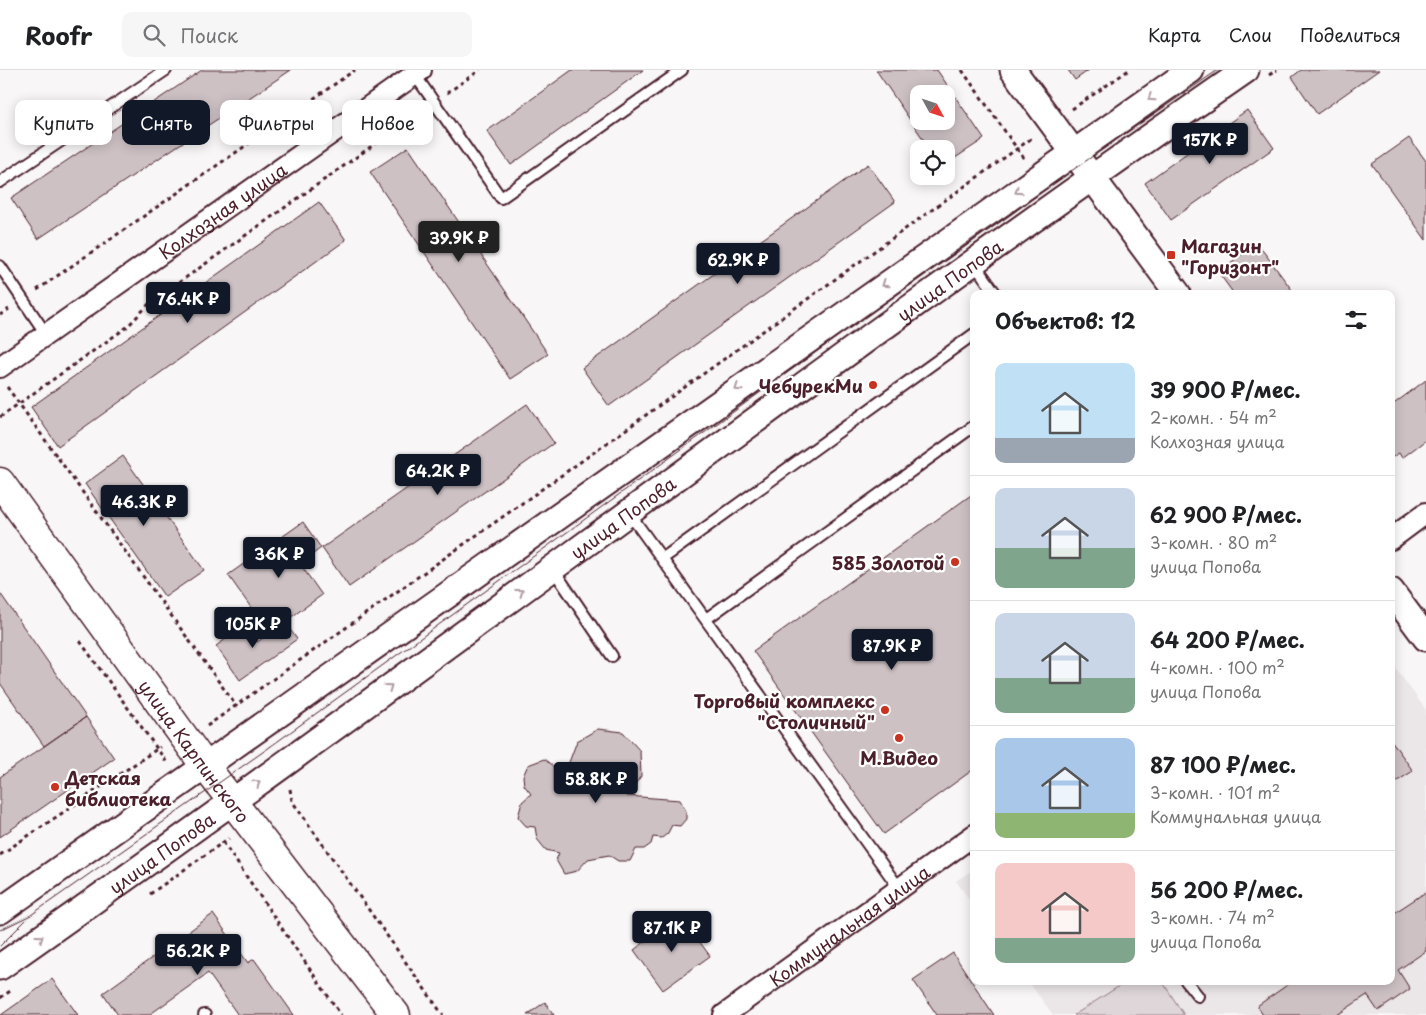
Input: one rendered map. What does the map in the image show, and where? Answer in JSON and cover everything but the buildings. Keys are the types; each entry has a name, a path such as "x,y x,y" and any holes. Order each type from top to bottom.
{"main road":[{"name":"улица Карпинского","path":"0,482 205,766 233,800 396,1015"}],"street":[{"path":"1013,70 1175,290"},
{"name":"улица Попова","path":"0,910 1191,70"},
{"name":"улица Попова","path":"0,966 233,800 1092,177 1246,70"},
{"name":"Колхозная улица","path":"2,375 46,334 411,74"},
{"path":"1395,536 1426,513"},
{"path":"1395,596 1426,638"},
{"name":"Коммунальная улица","path":"724,1015 970,838"}],"lane":[{"path":"0,182 166,70"},
{"path":"411,74 434,102 501,198 682,70"},
{"path":"974,263 993,290"},
{"path":"0,266 46,334"},
{"path":"662,559 970,337"},
{"path":"706,620 970,429"},
{"path":"629,513 899,888"},
{"path":"553,568 612,656"},
{"path":"1189,985 1198,996"}],"path":[{"path":"0,315 355,70"},
{"path":"0,417 127,327 150,303 480,70"},
{"path":"962,70 1037,177"},
{"path":"0,855 156,748 187,739 237,707 1052,123 1129,70"},
{"path":"2,375 19,404 253,730"},
{"path":"280,766 290,780 292,801 443,1015"}],"shaded area":[{"path":"1395,667 1426,710 1426,1015 1053,1015 1031,985 1395,985"},
{"path":"970,872 970,900 956,881"},
{"path":"1121,985 1165,985 1184,1015 1074,1015"}],"tram line":[{"path":"0,930 31,915 267,749 971,240 1218,70"},
{"path":"0,946 26,920"}],"place":[{"name":"Магазин \"Горизонт\"","path":"1171,255"},
{"name":"ЧебурекМи","path":"873,385"},
{"name":"585 Золотой","path":"955,562"},
{"name":"Торговый комплекс \"Столичный\"","path":"885,710"},
{"name":"М.Видео","path":"899,738"},
{"name":"Детская библиотека","path":"55,787"}]}
